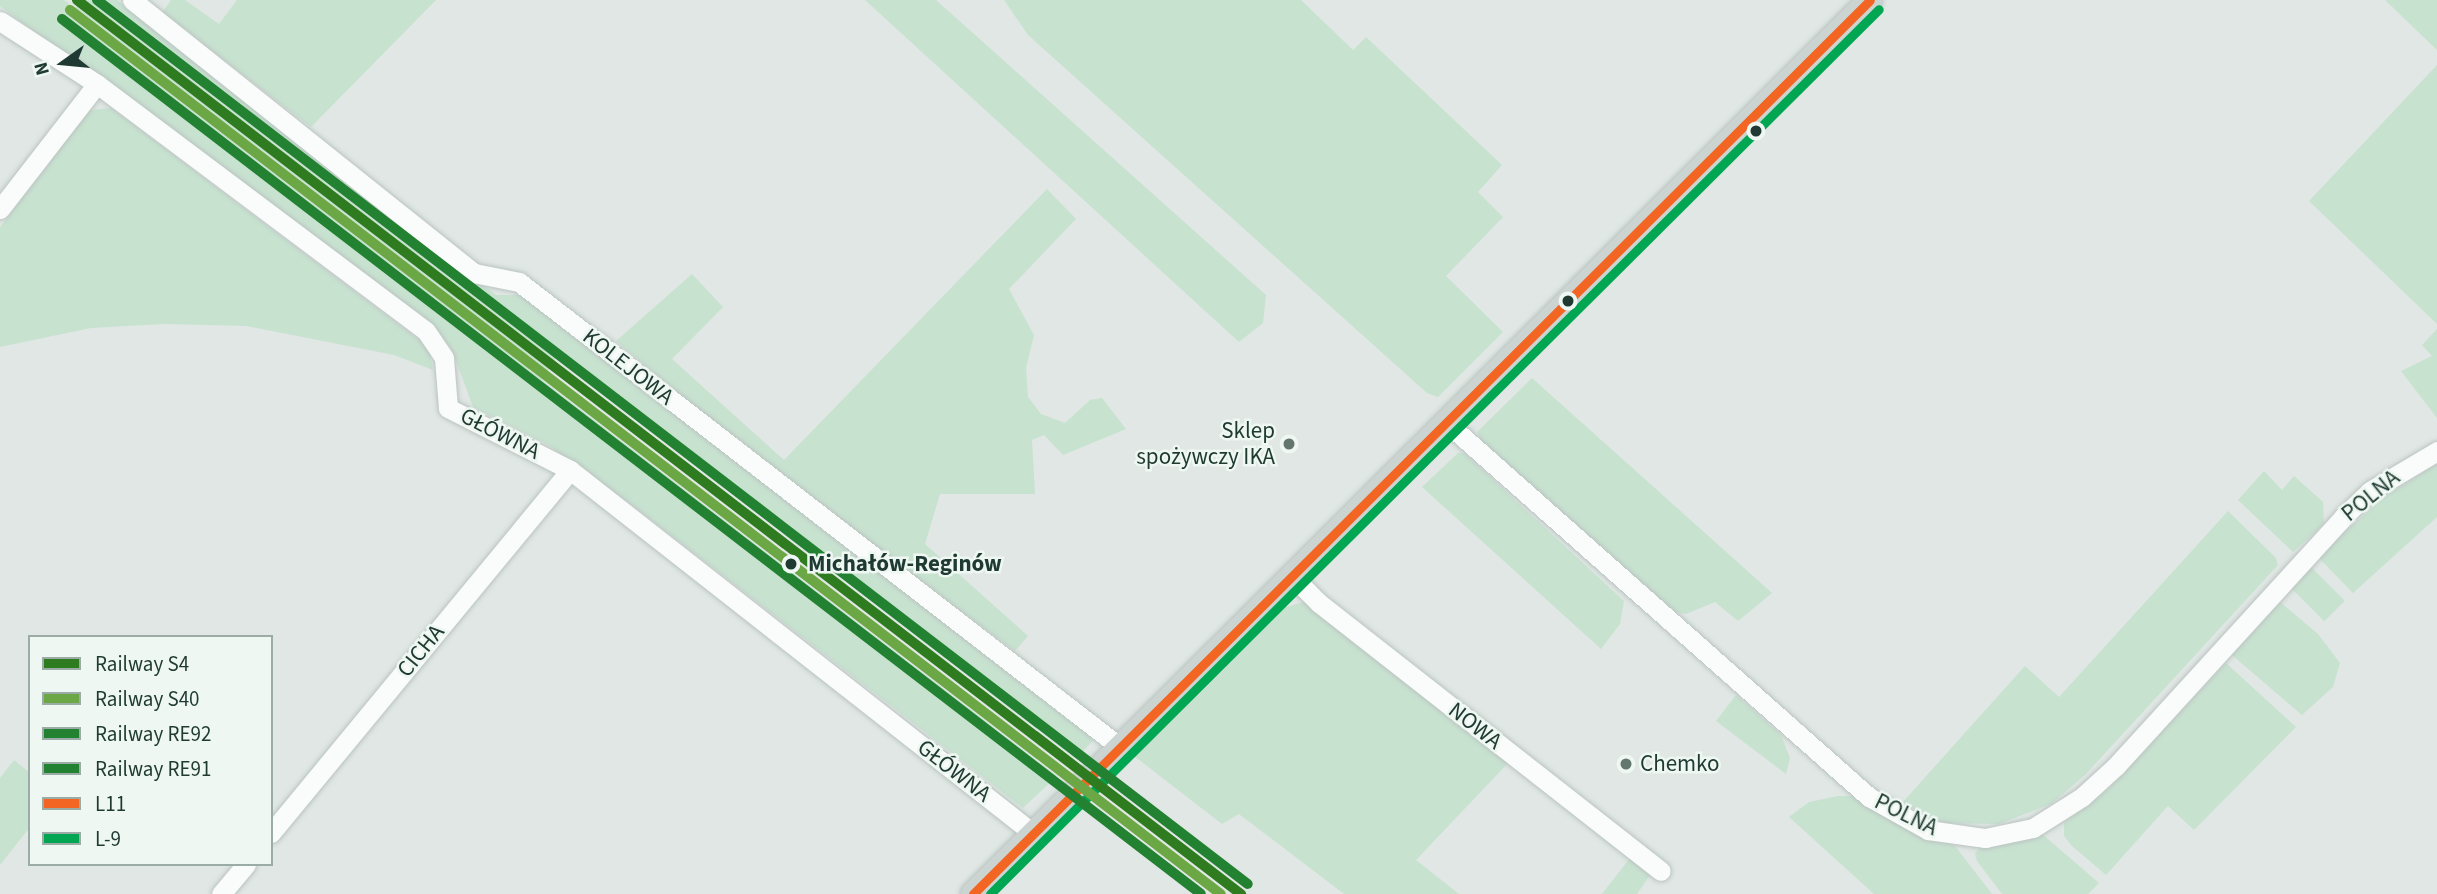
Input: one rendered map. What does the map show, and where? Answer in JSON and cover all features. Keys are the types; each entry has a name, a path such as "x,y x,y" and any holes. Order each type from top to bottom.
{"main road":[{"path":"973,894 1870,0"}],"street":[{"name":"KOLEJOWA","path":"132,0 474,273 519,282 1121,747"},
{"name":"GŁÓWNA","path":"0,21 97,84 426,331 444,358 448,408 570,470 1034,834"},
{"path":"0,209 97,84"},
{"name":"POLNA","path":"1447,423 1868,797 1928,830 1985,838 2033,828 2082,797 2116,766 2343,517 2370,491 2437,451"},
{"name":"CICHA","path":"273,831 570,470"},
{"name":"NOWA","path":"1293,577 1319,603 1661,871"},
{"path":"221,894 244,866"}],"green space":[{"path":"0,0 64,0 75,8 82,0 117,0 496,295 525,295 1097,736 1076,759 556,358 542,380 1057,776 1023,808 628,502 548,445 473,407 452,350 426,320 0,6"},
{"path":"171,0 185,0 219,24 237,0 436,0 311,127 162,13"},
{"path":"865,0 936,0 1266,295 1263,323 1239,342"},
{"path":"1004,0 1301,0 1353,50 1366,37 1502,165 1478,192 1503,217 1446,276 1503,332 1438,397 1427,393 1028,35"},
{"path":"2385,0 2437,0 2437,50"},
{"path":"2437,65 2437,324 2309,201"},
{"path":"111,108 419,340 430,353 433,370 394,355 246,326 164,324 91,328 0,347 0,227 89,110"},
{"path":"1047,189 1076,219 1009,289 1034,335 1026,368 1028,397 1041,414 1065,423 1090,400 1102,398 1126,429 1063,455 1044,435 1032,440 1035,494 940,494 925,544 1028,636 1015,651 764,465 616,341 692,274 723,307 672,359 784,460"},
{"path":"2437,329 2437,418 2401,371 2432,356 2422,345"},
{"path":"1532,378 1772,593 1738,621 1715,602 1686,614 1673,612 1481,442 1477,432"},
{"path":"1458,453 1464,453 1624,601 1620,624 1601,649 1422,487"},
{"path":"2437,464 2437,517 2353,593 2317,556 2387,495"},
{"path":"2264,471 2282,490 2294,476 2323,502 2324,524 2293,552 2238,500"},
{"path":"2228,511 2276,558 2278,565 2086,774 2051,804 1999,824 1944,823 1902,803 2025,666 2059,697"},
{"path":"2308,564 2345,601 2324,621 2287,585"},
{"path":"1307,601 1509,762 1416,860 1459,894 1344,894 1239,814 1222,824 1134,756 1267,619 1283,608"},
{"path":"2280,602 2318,634 2340,663 2333,687 2302,715 2232,655"},
{"path":"2226,663 2296,727 2194,830 2168,806 2106,875 2071,845 2064,836 2064,823 2107,790"},
{"path":"1736,695 1781,735 1790,758 1786,774 1716,721"},
{"path":"14,760 28,771 28,830 0,865 0,778"},
{"path":"1853,796 1955,846 1992,894 1874,894 1789,817 1809,802"},
{"path":"2041,833 2099,883 2088,894 2002,894 1977,861 1975,854 1980,847"},
{"path":"1630,858 1650,875 1637,894 1602,894"}],"rail line":[{"name":"S4","path":"77,0 1241,894"},
{"name":"RE92","path":"97,0 1248,884"},
{"name":"S40","path":"70,10 1221,894"},
{"name":"RE91","path":"62,19 1201,894"}],"transit line":[{"name":"L11","path":"973,894 1870,0"},
{"name":"L-9","path":"990,894 1879,9"}],"place":[{"name":"Sklep spożywczy IKA","path":"1289,444"},
{"name":"Michałów-Reginów","path":"791,564"},
{"name":"Chemko","path":"1626,764"}]}
